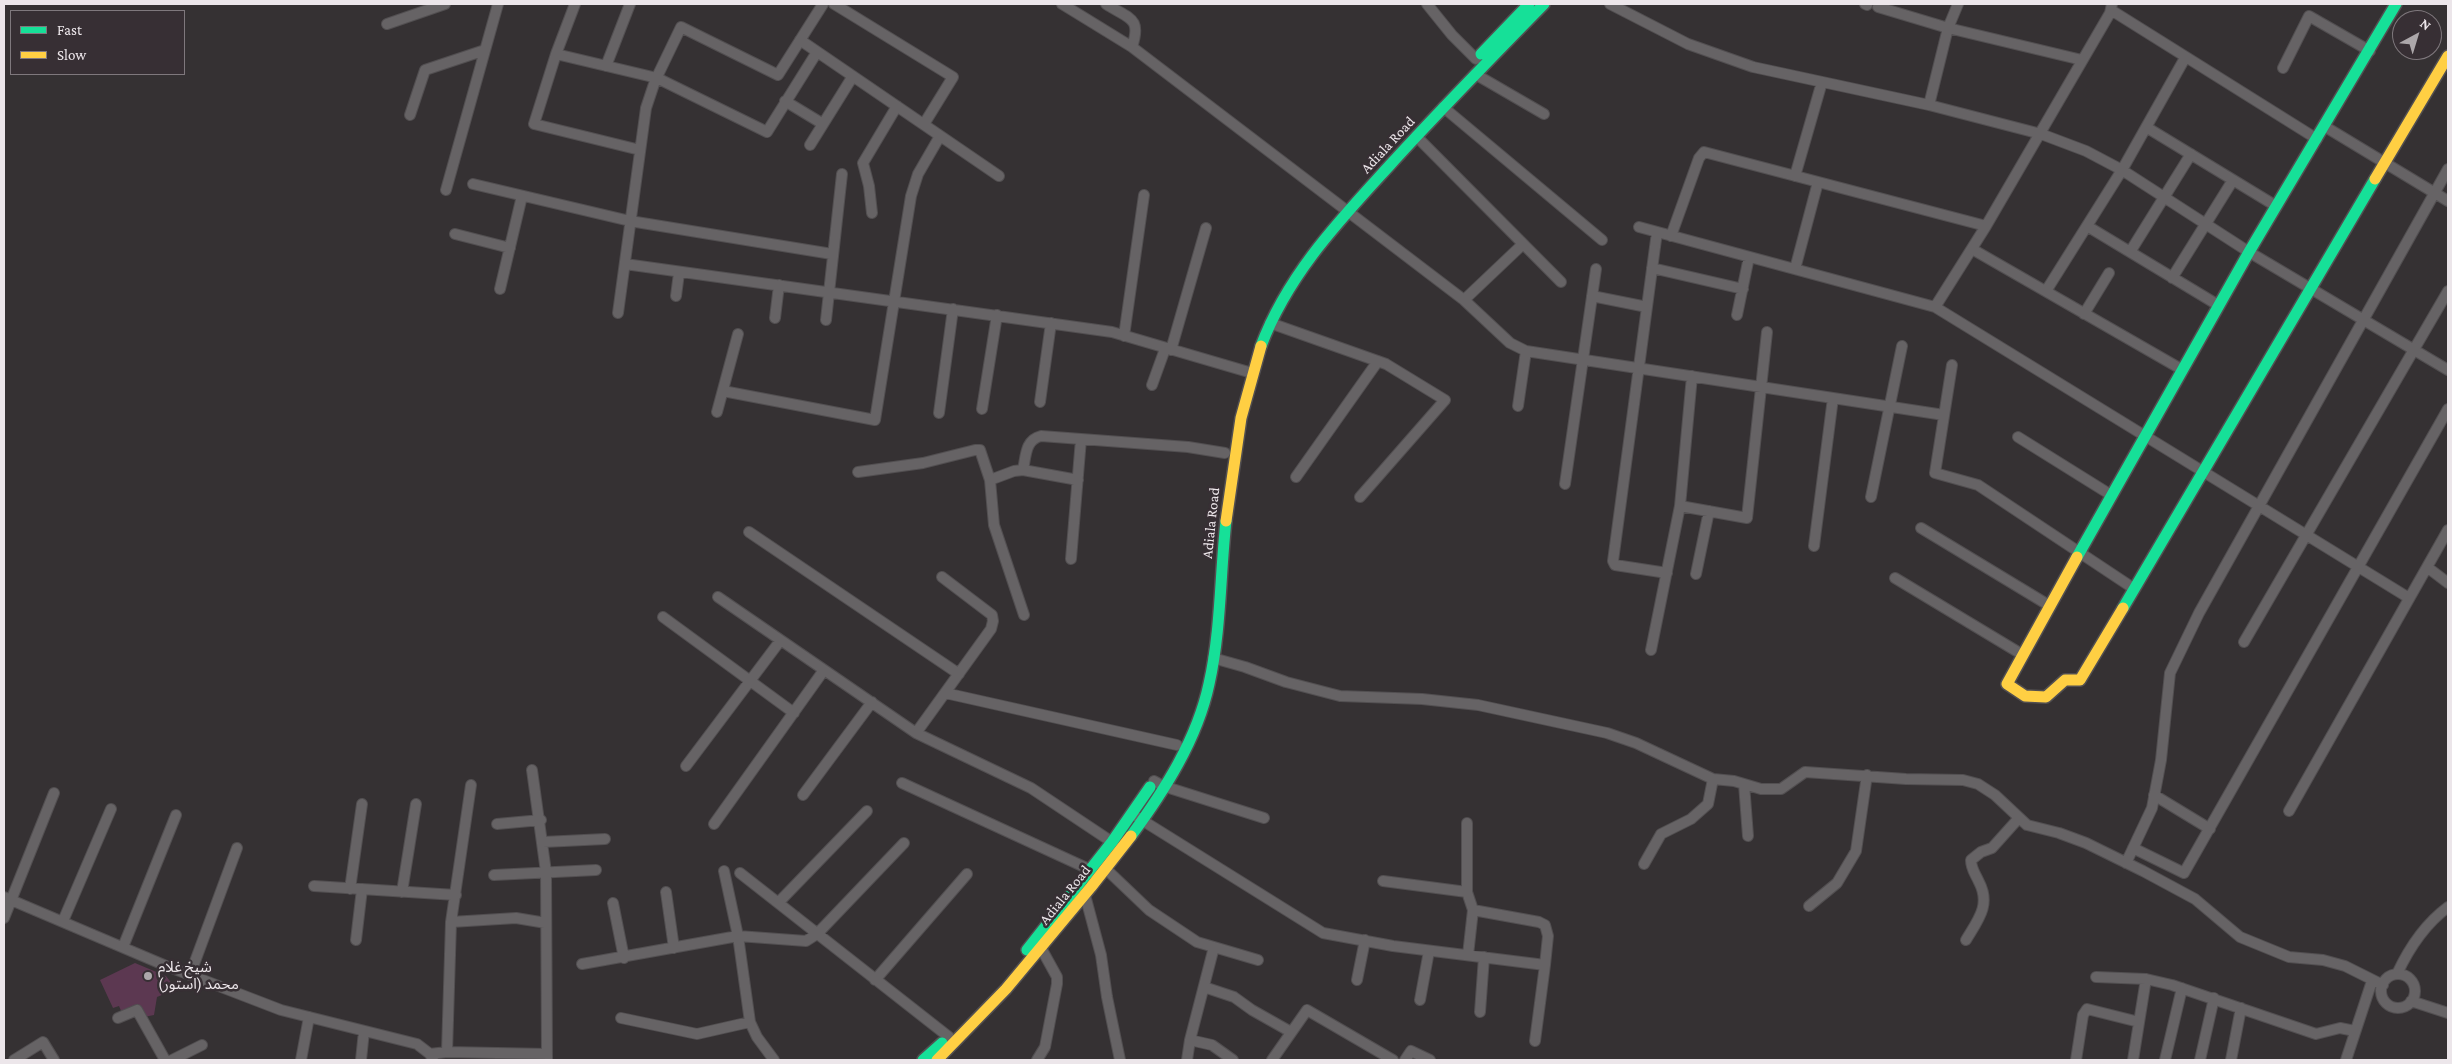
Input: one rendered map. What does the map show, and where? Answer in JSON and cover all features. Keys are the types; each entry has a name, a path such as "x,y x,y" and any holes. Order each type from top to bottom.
{"main road":[{"name":"Adiala Road","path":"1159,783 1192,713 1206,654 1225,453 1260,325 1276,293 1311,238 1416,136 1474,74 1544,4"},
{"path":"2396,4 2370,51 2218,305 2007,684 2025,696 2046,697 2065,680 2080,680 2448,56"},
{"name":"Adiala Road","path":"937,1060 980,1018 1106,869 1136,817 1198,723 1205,702 1213,658 1234,455 1247,372 1283,297 1343,209 1522,6"},
{"name":"Adiala Road","path":"923,1060 949,1037 1010,972 1112,842 1136,817"}],"street":[{"path":"387,24 445,4"},
{"path":"446,190 498,4"},
{"path":"575,4 556,54 534,124 640,150"},
{"path":"606,66 630,4"},
{"path":"618,313 646,108 657,78 681,27 778,75 823,4"},
{"path":"834,4 953,77 924,124"},
{"path":"1062,4 1132,47 1464,300 1510,343 1526,351 1944,415"},
{"path":"1106,4 1135,22 1137,29 1132,47"},
{"path":"1427,4 1476,59"},
{"path":"1610,4 1688,44 1752,67 1929,105 2041,134 2086,151 2122,170 2249,252 2448,370"},
{"path":"1929,105 1948,28 1958,4"},
{"path":"1878,7 1948,28 2082,60"},
{"path":"1935,307 2041,134 2111,7 2185,58 2316,139"},
{"path":"2283,68 2309,16 2370,51"},
{"path":"800,40 999,176"},
{"path":"410,115 425,70 485,50"},
{"path":"556,54 657,78 767,132 817,52"},
{"path":"2046,292 2122,170 2185,58"},
{"path":"1474,74 1544,114"},
{"path":"810,145 853,76"},
{"path":"1795,176 1822,82"},
{"path":"785,101 823,124"},
{"path":"872,213 869,186 863,163 897,106"},
{"path":"1443,107 1602,240"},
{"path":"2324,126 2448,201"},
{"path":"2146,127 2276,206"},
{"path":"723,391 875,420 911,196 918,174 940,136"},
{"path":"1416,136 1561,282"},
{"path":"1671,236 1699,158 1704,152 1986,226"},
{"path":"2130,252 2191,154"},
{"path":"2126,863 2152,808 2161,760 2170,673 2199,613 2362,319 2448,169"},
{"path":"826,320 842,174"},
{"path":"2172,278 2234,180"},
{"path":"1795,269 1818,182"},
{"path":"473,184 630,221 832,254"},
{"path":"1124,336 1144,195"},
{"path":"500,289 522,196"},
{"path":"2087,226 2218,305"},
{"path":"1638,227 1935,307 2409,598"},
{"path":"1152,385 1168,349 1206,228"},
{"path":"1657,232 1613,561 1615,565 1667,573"},
{"path":"455,234 510,248"},
{"path":"1464,300 1523,244"},
{"path":"1972,249 2182,369"},
{"path":"1737,315 1749,257"},
{"path":"625,264 679,273 1051,323 1124,336 1247,372"},
{"path":"1652,268 1743,290"},
{"path":"1565,484 1596,269"},
{"path":"676,296 679,273"},
{"path":"2084,314 2109,273"},
{"path":"774,318 779,285"},
{"path":"2244,642 2448,291"},
{"path":"1592,296 1647,306"},
{"path":"939,413 953,309"},
{"path":"982,409 997,315"},
{"path":"1040,402 1051,323"},
{"path":"1270,323 1378,361 1446,400 1360,497"},
{"path":"1680,506 1747,518 1767,332"},
{"path":"717,412 738,334"},
{"path":"1871,497 1902,346"},
{"path":"1518,406 1526,351"},
{"path":"1296,477 1378,361"},
{"path":"1952,364 1935,472 1978,485 2079,554 2133,588"},
{"path":"1650,650 1680,506 1692,376"},
{"path":"1814,546 1833,398"},
{"path":"2133,848 2184,873 2448,409"},
{"path":"1023,470 1029,444 1034,438 1041,436 1188,448 1225,453"},
{"path":"2018,438 2111,495"},
{"path":"1071,559 1081,439"},
{"path":"858,472 924,463 980,450 990,480 994,525 1024,615"},
{"path":"990,480 1023,470 1078,480"},
{"path":"1696,574 1709,511"},
{"path":"1921,528 2050,606"},
{"path":"2289,811 2448,530"},
{"path":"749,532 959,674"},
{"path":"2427,567 2448,583"},
{"path":"916,733 991,629 993,622 992,615 942,577"},
{"path":"1895,578 2023,655"},
{"path":"718,597 916,733 1031,788 1112,842"},
{"path":"663,617 750,682 794,712"},
{"path":"686,766 780,641"},
{"path":"1213,658 1245,666 1286,682 1340,696 1422,699 1478,705 1607,733 1636,743 1713,779 1744,784 1760,789 1781,789 1805,772 1906,779 1963,780 1978,784 1995,795 2027,826 2059,833 2086,843 2126,863 2195,899 2240,937 2289,956 2323,960 2357,970 2372,981 2383,985"},
{"path":"714,824 824,670"},
{"path":"945,693 1177,744"},
{"path":"803,795 872,702"},
{"path":"7,898 190,975 281,1010 417,1044 431,1057 447,1052 547,1057 546,872 532,770"},
{"path":"1809,906 1837,882 1856,851 1866,775"},
{"path":"1644,864 1661,834 1691,819 1708,804 1713,779"},
{"path":"902,783 1091,870"},
{"path":"1159,783 1264,818"},
{"path":"1744,784 1748,836"},
{"path":"447,1052 451,922 471,785"},
{"path":"4,918 7,898 54,793"},
{"path":"2154,795 2210,829"},
{"path":"350,889 362,804"},
{"path":"402,892 416,804"},
{"path":"63,921 111,809"},
{"path":"778,903 867,811"},
{"path":"123,947 176,814"},
{"path":"1136,817 1323,933 1484,958 1545,965"},
{"path":"1966,940 1984,910 1985,897 1971,868 1971,860 1981,852 1992,848 2018,819"},
{"path":"497,824 540,820"},
{"path":"1467,823 1467,892 1473,910 1468,955"},
{"path":"543,842 605,839"},
{"path":"582,964 624,958 738,936 806,942 817,934 904,843"},
{"path":"190,975 237,848"},
{"path":"1106,869 1150,910 1197,942 1258,960"},
{"path":"494,875 596,870"},
{"path":"724,871 738,936 750,1022 757,1037 774,1060"},
{"path":"740,873 949,1037"},
{"path":"875,980 967,874"},
{"path":"1383,881 1467,892"},
{"path":"314,886 456,895"},
{"path":"356,940 362,889"},
{"path":"666,892 674,948"},
{"path":"1085,895 1101,955 1120,1060"},
{"path":"613,903 624,958"},
{"path":"2397,974 2406,955 2428,925 2448,907"},
{"path":"1473,910 1539,922 1545,925 1548,936 1535,1041"},
{"path":"451,922 516,918 546,923"},
{"path":"1357,980 1365,940"},
{"path":"1187,1060 1190,1040 1214,947"},
{"path":"1036,1060 1045,1047 1057,984 1057,977 1041,948"},
{"path":"1420,1000 1430,950"},
{"path":"1480,1012 1484,958"},
{"path":"2404,975 2414,984 2415,991 2411,1001 2403,1007 2390,1005 2382,994 2383,985 2390,976 2404,975"},
{"path":"2096,977 2146,979 2182,988 2316,1034 2340,1028 2355,1031"},
{"path":"2133,1060 2146,979"},
{"path":"2348,1059 2355,1031 2372,981"},
{"path":"1204,987 1234,997 1252,1010 1291,1032"},
{"path":"2165,1060 2182,988"},
{"path":"2200,1060 2214,998"},
{"path":"2411,1001 2448,1012"},
{"path":"2230,1060 2241,1008"},
{"path":"2076,1060 2083,1015 2088,1009 2139,1022"},
{"path":"118,1018 137,1010 164,1060"},
{"path":"1272,1060 1307,1010 1393,1060"},
{"path":"301,1060 309,1017"},
{"path":"621,1018 697,1034 750,1022"},
{"path":"361,1060 364,1031"},
{"path":"1190,1040 1212,1045 1233,1060"},
{"path":"14,1060 44,1042 54,1060"},
{"path":"172,1060 202,1045"},
{"path":"1404,1060 1411,1051 1430,1060"}],"shaded area":[{"path":"135,963 166,976 176,989 157,997 154,1015 144,1017 122,1013 119,1006 113,1008 100,980"}],"traffic: fast":[{"path":"1481,54 1529,4"},
{"path":"1261,346 1285,295 1316,250 1334,228 1428,124 1544,4"},
{"path":"2077,557 2249,252 2396,4"},
{"path":"2123,608 2375,179"},
{"path":"1131,836 1178,764 1204,705 1216,644 1226,521"},
{"path":"1027,950 1112,842 1150,787"},
{"path":"923,1060 942,1043"}],"traffic: slow":[{"path":"2375,179 2448,56"},
{"path":"1226,521 1241,418 1261,346"},
{"path":"2077,557 2007,684 2025,696 2046,697 2065,680 2080,680 2123,608"},
{"path":"937,1060 1006,989 1131,836"}],"place":[{"name":"شیخ غلام محمد (استور)","path":"148,976"}]}
